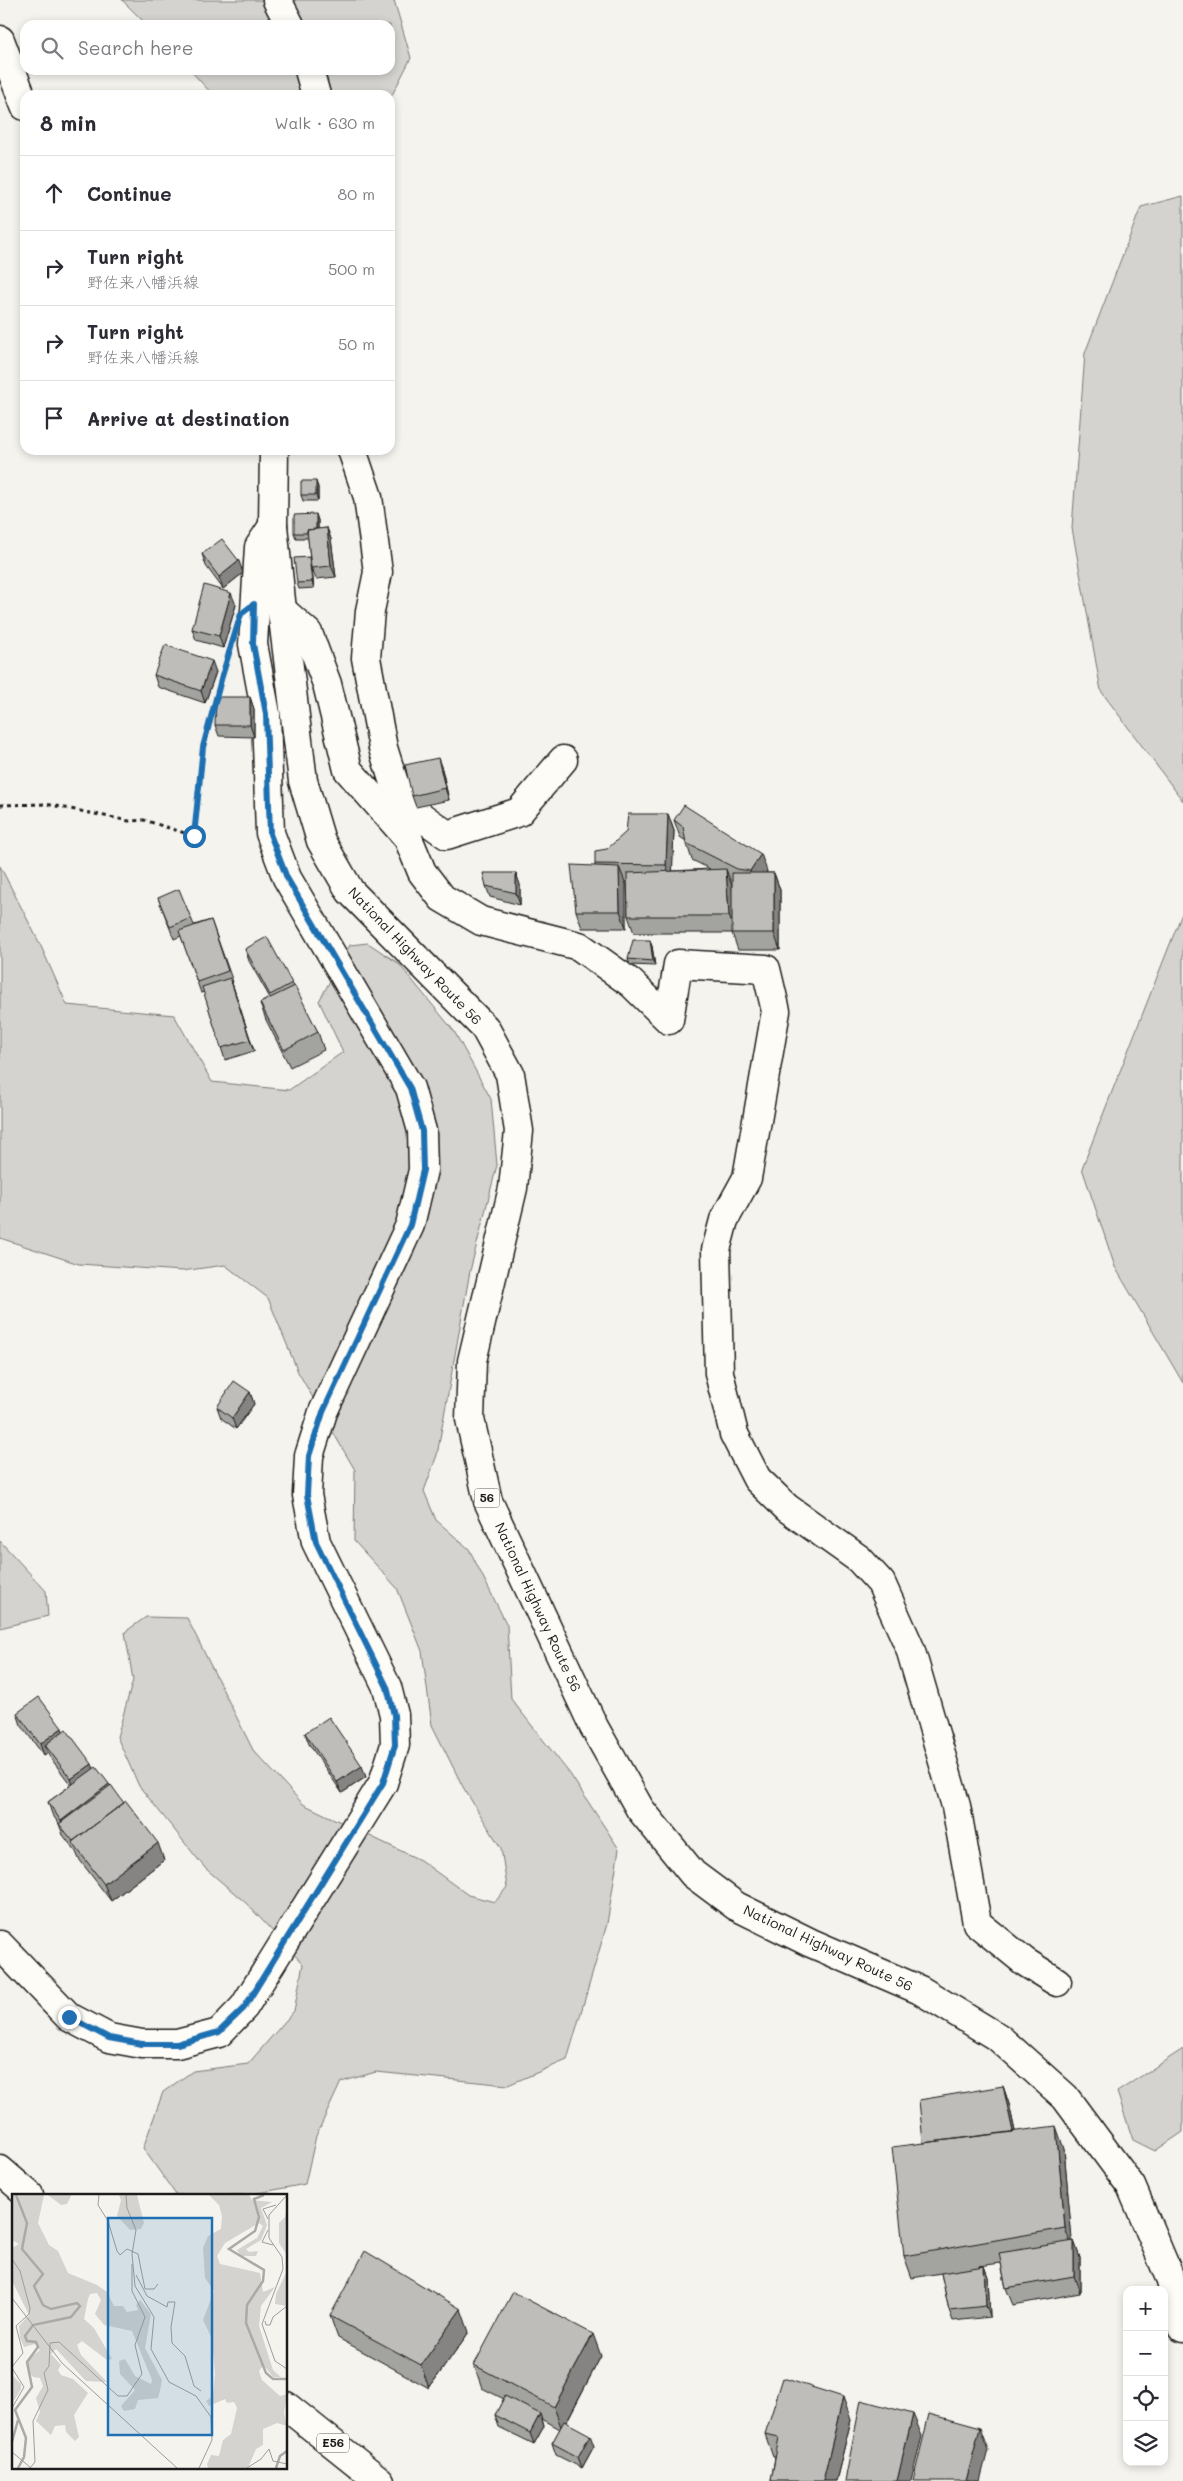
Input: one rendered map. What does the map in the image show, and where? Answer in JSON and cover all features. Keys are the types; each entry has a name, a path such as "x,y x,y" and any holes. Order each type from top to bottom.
{"main road":[{"path":"277,0 287,20"},
{"path":"0,40 20,93"},
{"path":"311,75 315,90"},
{"name":"National Highway Route 56","path":"274,455 273,526 282,610 303,781 321,841 350,890 485,1028 510,1074 519,1131 513,1188 472,1361 470,1420 488,1501 594,1727 640,1809 693,1874 736,1906 811,1943 920,1990 999,2038 1065,2097 1131,2186 1170,2278 1183,2328"},
{"path":"354,455 368,497 378,572 370,611 366,658 383,748 394,783 419,815 448,834 519,812 563,760"},
{"path":"0,1945 69,2017 109,2038 142,2044 177,2044 219,2032 244,2008 383,1783 395,1745 394,1715 387,1687 316,1542 307,1495 309,1456 323,1412 410,1225 423,1170 422,1131 410,1088 287,878 270,834 266,714 253,644 259,548 273,526"},
{"path":"282,610 308,633 327,684 348,770 408,838 422,872 442,898 481,921 579,946 631,983 668,1020 678,964 766,969 776,1011 747,1178 724,1220 716,1250 719,1373 734,1434 757,1479 787,1508 859,1559 881,1583 910,1648 956,1806 977,1923 1025,1962 1058,1982"},
{"path":"0,2170 28,2194"},
{"name":"E56","path":"288,2408 380,2481"}],"path":[{"path":"0,805 46,804 129,821 144,820 194,836 203,747 230,650"}],"shaded area":[{"path":"122,0 394,0 411,58 395,90 208,90 195,75 395,75 395,20 142,20"},
{"path":"1183,196 1183,801 1101,691 1072,528 1085,353 1141,207"},
{"path":"0,866 40,944 67,1005 174,1015 212,1082 289,1090 343,1052 319,1001 350,945 368,943 398,963 454,1031 491,1099 497,1165 470,1271 437,1455 424,1491 436,1520 469,1549 507,1625 511,1699 570,1774 619,1849 607,1924 567,2060 508,2085 376,2072 341,2082 316,2136 305,2184 253,2194 175,2194 143,2148 163,2092 193,2071 248,2064 294,2011 303,1964 247,1904 205,1868 139,1786 117,1737 133,1680 125,1632 146,1617 187,1618 253,1750 303,1804 420,1860 468,1895 495,1902 507,1887 501,1848 463,1787 432,1725 422,1651 397,1588 354,1541 355,1470 298,1372 268,1298 225,1265 182,1271 79,1264 0,1238"},
{"path":"1183,911 1183,1383 1115,1267 1082,1168"},
{"path":"0,1541 46,1591 48,1616 0,1628"},
{"path":"1183,2049 1183,2132 1155,2151 1133,2140 1117,2092"}],"building":[{"path":"301,481 316,481 316,495 301,495"},
{"path":"316,514 316,529 307,530 307,533 294,533 294,515"},
{"path":"327,528 331,566 311,568 307,530"},
{"path":"222,539 239,561 219,577 202,554"},
{"path":"309,557 312,582 297,583 294,558"},
{"path":"204,585 231,593 219,636 192,629"},
{"path":"165,645 212,661 201,691 154,675"},
{"path":"216,697 250,697 250,725 215,725"},
{"path":"438,758 445,788 412,796 405,765"},
{"path":"684,805 761,854 750,871 737,869 686,843 683,827 674,820"},
{"path":"628,814 668,814 666,865 595,864 595,851 607,849 626,832"},
{"path":"571,865 619,867 620,911 576,911"},
{"path":"726,869 729,916 628,916 627,873"},
{"path":"483,873 516,873 516,893 486,886"},
{"path":"732,873 774,873 774,933 732,933"},
{"path":"179,889 191,918 170,927 158,898"},
{"path":"211,920 228,971 197,982 179,931"},
{"path":"267,937 292,983 270,995 245,949"},
{"path":"633,940 650,940 653,961 628,959"},
{"path":"230,978 250,1040 221,1048 202,987"},
{"path":"295,986 318,1032 284,1050 260,1003"},
{"path":"234,1381 250,1392 232,1418 217,1407"},
{"path":"39,1697 62,1728 40,1744 17,1713"},
{"path":"329,1717 362,1766 337,1782 305,1733"},
{"path":"66,1729 92,1764 71,1779 45,1745"},
{"path":"96,1767 109,1784 61,1821 48,1802"},
{"path":"111,1785 124,1803 73,1841 59,1824"},
{"path":"126,1801 158,1843 104,1884 72,1842"},
{"path":"1003,2086 1013,2132 923,2143 919,2100"},
{"path":"1056,2126 1065,2228 904,2256 892,2147"},
{"path":"1074,2241 1074,2276 1006,2288 999,2253"},
{"path":"365,2251 461,2309 421,2365 330,2316"},
{"path":"984,2266 986,2306 949,2310 941,2273"},
{"path":"513,2292 593,2334 554,2407 474,2365"},
{"path":"783,2378 843,2397 823,2481 771,2481 779,2437 765,2434"},
{"path":"505,2396 540,2414 530,2433 495,2415"},
{"path":"861,2400 913,2414 897,2481 845,2481"},
{"path":"929,2414 980,2428 966,2481 913,2481"},
{"path":"564,2421 590,2435 578,2457 552,2443"}],"route":[{"path":"69,2017 109,2038 142,2044 177,2044 219,2032 244,2008 383,1783 395,1745 394,1715 387,1687 316,1542 307,1495 309,1456 323,1412 410,1225 423,1170 422,1131 410,1088 346,982 287,878 270,834 266,714 253,644 254,604 241,614 203,747 194,836"}]}
